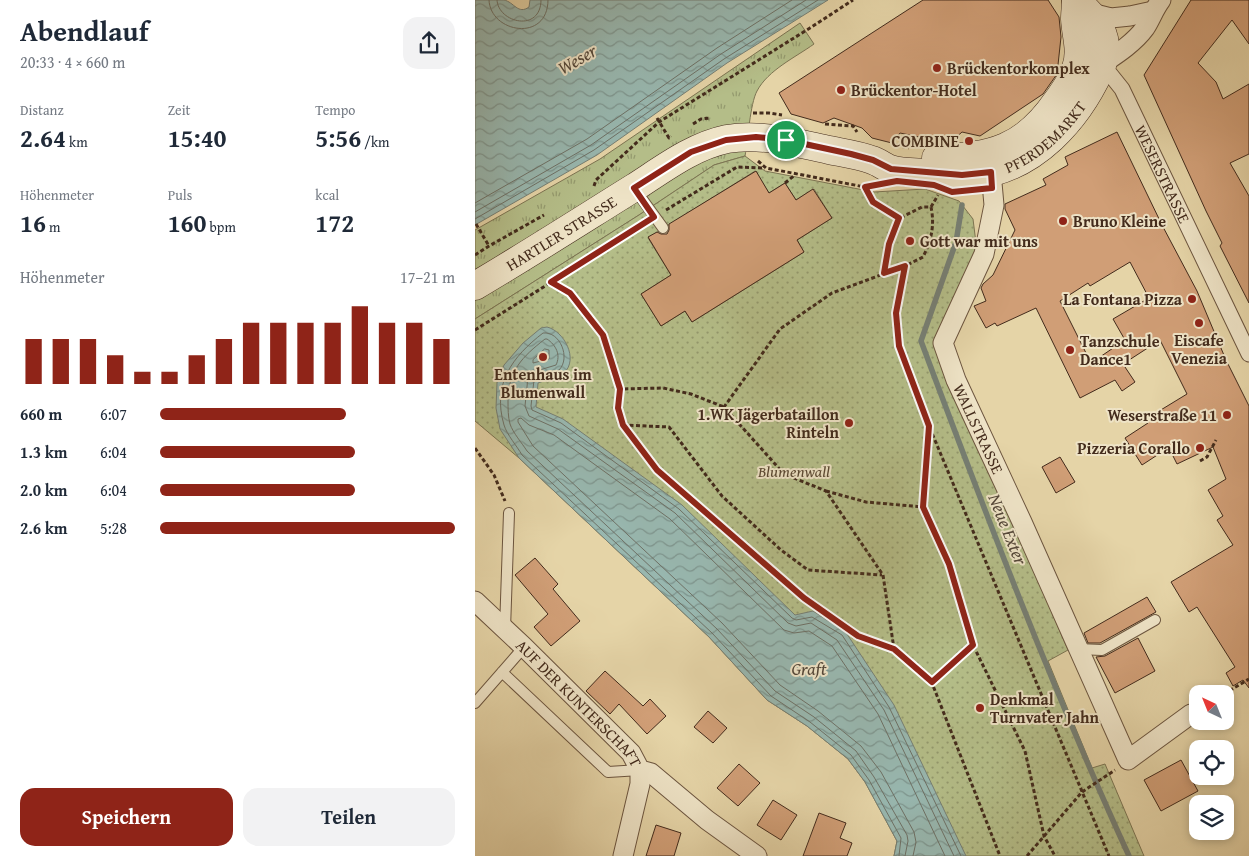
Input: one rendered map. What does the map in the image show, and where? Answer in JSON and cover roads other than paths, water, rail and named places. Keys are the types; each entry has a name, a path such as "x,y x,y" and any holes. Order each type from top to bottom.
{"main road":[{"path":"1081,5 1103,34 1105,54 1089,66"},
{"name":"PFERDEMARKT","path":"877,172 894,154 937,158 975,156 1006,147 1029,134 1043,120 1068,85 1089,66"},
{"name":"PFERDEMARKT","path":"786,140 877,172 891,169 962,175 991,172 1025,158 1058,133 1088,95 1089,66"},
{"name":"HARTLER STRASSE","path":"475,286 691,152 726,140 756,137 786,140"}],"street":[{"path":"1081,5 1111,18 1130,16 1157,5"},
{"path":"1089,66 1134,39 1145,27 1157,5"},
{"name":"WESERSTRASSE","path":"1089,66 1122,89 1249,354"},
{"name":"WALLSTRASSE","path":"991,172 994,205 984,254 943,343 955,380 1022,522 1128,760 1189,715"},
{"name":"AUF DER KUNTERSCHAFT","path":"475,601 631,753 640,770 651,773 707,820 757,856"},
{"path":"623,856 640,784 640,770"}],"lane":[{"path":"634,188 663,228"},
{"path":"505,629 509,512"},
{"path":"1078,649 1102,650 1155,620"},
{"path":"475,703 524,647"},
{"path":"502,672 608,772 640,770"}],"water":[{"name":"Weser","path":"475,0 504,0 522,10 529,7 530,0 828,0 727,63 597,155 475,225"},
{"name":"Graft","path":"547,327 559,334 564,340 568,346 570,360 564,373 538,383 536,407 563,419 682,505 795,615 813,611 845,631 894,705 966,856 894,856 897,841 865,782 848,759 807,726 767,700 709,637 519,458 500,429 496,408 497,383 504,365 523,343 541,328"}],"waterway":[{"name":"Neue Exter","path":"962,205 956,242 921,341 1046,665 1129,856"}],"place":[{"name":"Brückentorkomplex","path":"937,68"},
{"name":"Brückentor-Hotel","path":"841,90"},
{"name":"COMBINE","path":"969,141"},
{"name":"Bruno Kleine","path":"1063,221"},
{"name":"Gott war mit uns","path":"910,241"},
{"name":"La Fontana Pizza","path":"1192,299"},
{"name":"Eiscafe Venezia","path":"1199,323"},
{"name":"Tanzschule Dance1","path":"1070,350"},
{"name":"Entenhaus im Blumenwall","path":"543,357"},
{"name":"Weserstraße 11","path":"1227,415"},
{"name":"1.WK Jägerbataillon Rinteln","path":"849,423"},
{"name":"Pizzeria Corallo","path":"1200,448"},
{"name":"Denkmal Turnvater Jahn","path":"980,708"}],"park label":[{"name":"Blumenwall","path":"794,471"}]}
